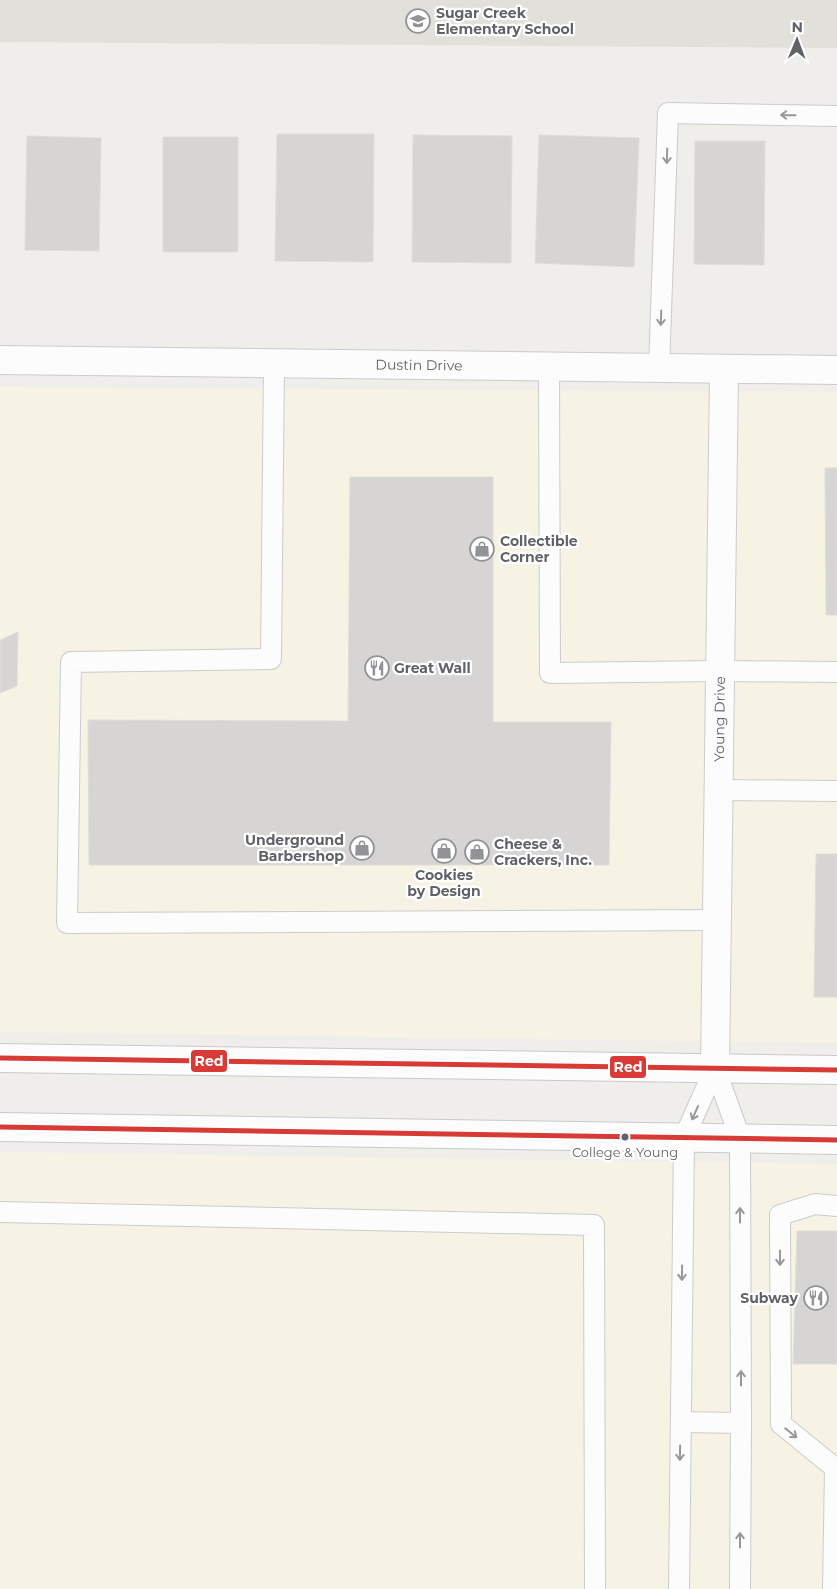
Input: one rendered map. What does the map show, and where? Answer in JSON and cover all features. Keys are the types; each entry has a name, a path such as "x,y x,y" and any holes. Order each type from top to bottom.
{"main road":[{"name":"Dustin Drive","path":"0,360 837,370"},
{"name":"Young Drive","path":"715,1068 724,370"},
{"path":"0,1058 837,1070"},
{"path":"0,1127 837,1140"}],"lane":[{"path":"659,369 668,113 837,116"},
{"path":"274,364 271,659 71,662 67,923 716,920"},
{"path":"549,367 550,673 837,672"},
{"path":"718,790 837,791"},
{"path":"679,1589 684,1138 715,1068"},
{"path":"715,1068 740,1138 740,1589"},
{"path":"833,1589 835,1468 781,1424 780,1215 815,1204 837,1206"},
{"path":"0,1212 594,1225 595,1589"},
{"path":"681,1422 741,1423"}],"shaded area":[{"name":"Sugar Creek Elementary School","path":"0,0 837,0 837,48 0,42"},
{"path":"0,387 837,392 837,1043 0,1032"},
{"path":"0,1152 837,1164 837,1589 0,1589"}],"building":[{"path":"277,134 374,134 373,262 275,261"},
{"path":"413,135 512,136 511,263 412,262"},
{"path":"539,135 639,138 634,267 535,263"},
{"path":"27,136 101,138 99,251 25,250"},
{"path":"163,137 238,137 238,252 163,252"},
{"path":"695,141 765,141 764,265 694,264"},
{"path":"825,468 837,468 837,615 826,615"},
{"path":"350,477 493,477 493,722 611,722 609,865 89,865 88,720 348,721"},
{"path":"18,632 17,686 0,693 0,640"},
{"path":"816,854 837,854 837,997 814,997"},
{"name":"Subway","path":"797,1231 837,1231 837,1364 793,1364"}],"transit line":[{"name":"Red","path":"0,1058 837,1070"},
{"name":"Red","path":"0,1127 837,1140"}],"place":[{"name":"Sugar Creek Elementary School","path":"418,21"},
{"name":"Collectible Corner","path":"482,549"},
{"name":"Great Wall","path":"377,668"},
{"name":"Underground Barbershop","path":"362,848"},
{"name":"Cookies by Design","path":"444,851"},
{"name":"Cheese & Crackers, Inc.","path":"477,852"},
{"name":"College & Young","path":"625,1137"},
{"name":"Subway","path":"816,1298"}]}
